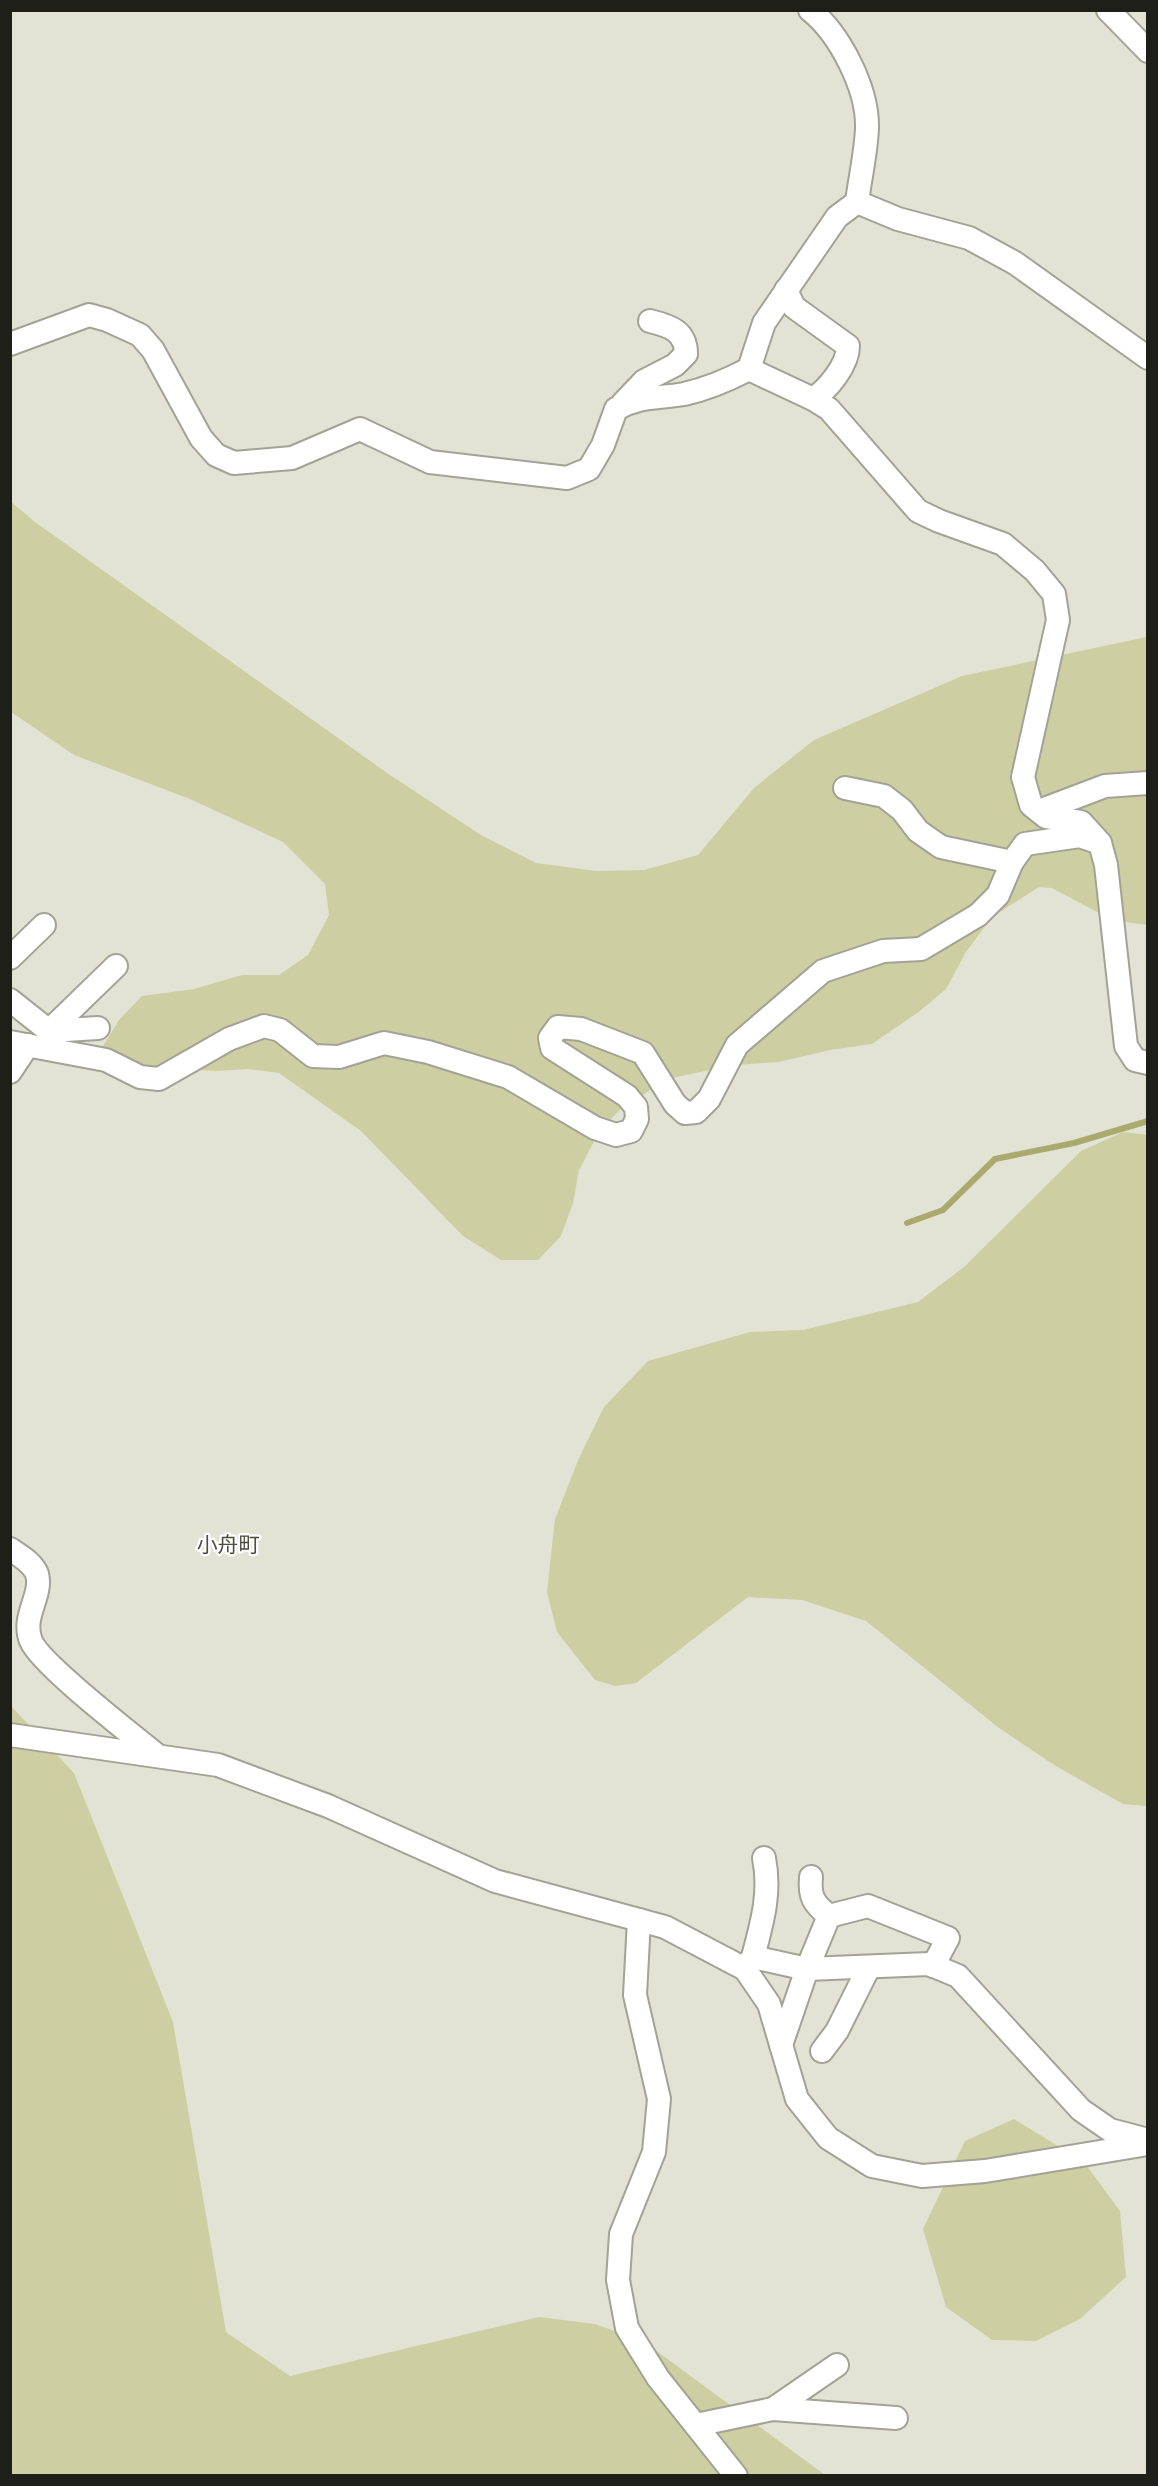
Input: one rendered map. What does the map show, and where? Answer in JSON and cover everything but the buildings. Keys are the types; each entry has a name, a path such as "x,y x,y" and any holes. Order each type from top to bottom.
{"street":[{"path":"10,344 89,315 107,320 140,335 153,350 201,438 216,455 234,463 292,458 360,429 430,462 567,478 589,469 603,445 616,409 635,399 683,394 724,382 749,369 764,323 837,217 857,202 867,126 855,72 827,24 810,10"},
{"path":"1108,10 1148,51"},
{"path":"857,202 898,219 969,238 1015,263 1148,358"},
{"path":"786,290 794,307 848,346 848,357 822,393 813,399"},
{"path":"620,407 644,381 675,365 686,354 686,343 680,332 650,321"},
{"path":"749,369 829,409 918,511 1003,544 1035,571 1054,594 1059,620 1023,777 1031,805 1046,818 1081,822 1100,843 1106,865 1126,1046 1135,1060 1148,1064"},
{"path":"1038,811 1105,786 1148,783"},
{"path":"845,788 884,796 902,810 918,831 941,847 1012,862"},
{"path":"10,1000 34,1042 106,1060 140,1077 159,1079 228,1039 264,1026 280,1030 313,1056 339,1057 384,1043 428,1052 508,1077 595,1128 616,1135 631,1131 637,1119 636,1107 627,1096 552,1048 550,1038 558,1027 581,1029 643,1053 675,1104 685,1113 696,1112 709,1099 737,1045 823,971 883,951 921,949 978,915 998,896 1012,862 1025,844 1080,836 1100,843"},
{"path":"10,958 44,925"},
{"path":"10,1072 34,1042 116,966"},
{"path":"34,1042 98,1028"},
{"path":"10,1549 30,1564 37,1575 36,1592 27,1623 32,1643 57,1670 158,1756"},
{"path":"10,1735 218,1765 328,1806 495,1881 665,1927 749,1963 807,1969 933,1966 958,1976 1081,2110 1110,2130 1148,2142"},
{"path":"764,1858 768,1877 767,1905 749,1963 769,2004 797,2099 828,2138 872,2166 922,2176 985,2171 1148,2142"},
{"path":"811,1877 809,1891 813,1903 829,1916"},
{"path":"829,1916 868,1906 948,1938 933,1966"},
{"path":"781,2045 807,1969 829,1916"},
{"path":"639,1920 635,1995 659,2099 654,2152 621,2234 618,2280 627,2328 658,2378 736,2475"},
{"path":"822,2051 837,2031 869,1967"},
{"path":"773,2409 837,2365"},
{"path":"696,2425 773,2409 896,2418"}],"green space":[{"path":"10,501 35,522 390,775 481,835 536,863 596,871 644,870 698,855 754,788 814,740 962,676 1147,637 1147,925 1112,920 1052,888 1039,887 992,917 966,952 946,989 920,1011 872,1044 830,1050 779,1062 734,1065 667,1079 621,1109 600,1130 579,1170 573,1203 561,1236 538,1260 501,1260 463,1236 361,1131 279,1073 249,1069 215,1071 130,1066 103,1046 119,1020 142,996 194,989 242,975 279,975 308,955 329,915 325,884 283,842 190,799 74,755 11,712"},
{"path":"1123,1132 1148,1135 1147,1806 1123,1804 1054,1765 999,1728 866,1621 802,1600 748,1597 636,1683 615,1686 595,1680 557,1632 547,1592 555,1519 579,1458 604,1407 648,1361 750,1332 803,1330 918,1302 964,1267 1081,1151"},
{"path":"10,1705 74,1773 173,2022 226,2332 290,2376 539,2317 595,2324 643,2341 825,2475 11,2475"},
{"path":"1014,2119 1084,2162 1120,2211 1126,2277 1080,2319 1036,2341 992,2340 946,2307 923,2229 965,2141"}],"waterway":[{"path":"907,1223 943,1210 995,1159 1074,1143 1148,1121"}],"district":[{"name":"小舟町","path":"228,1544"}]}
